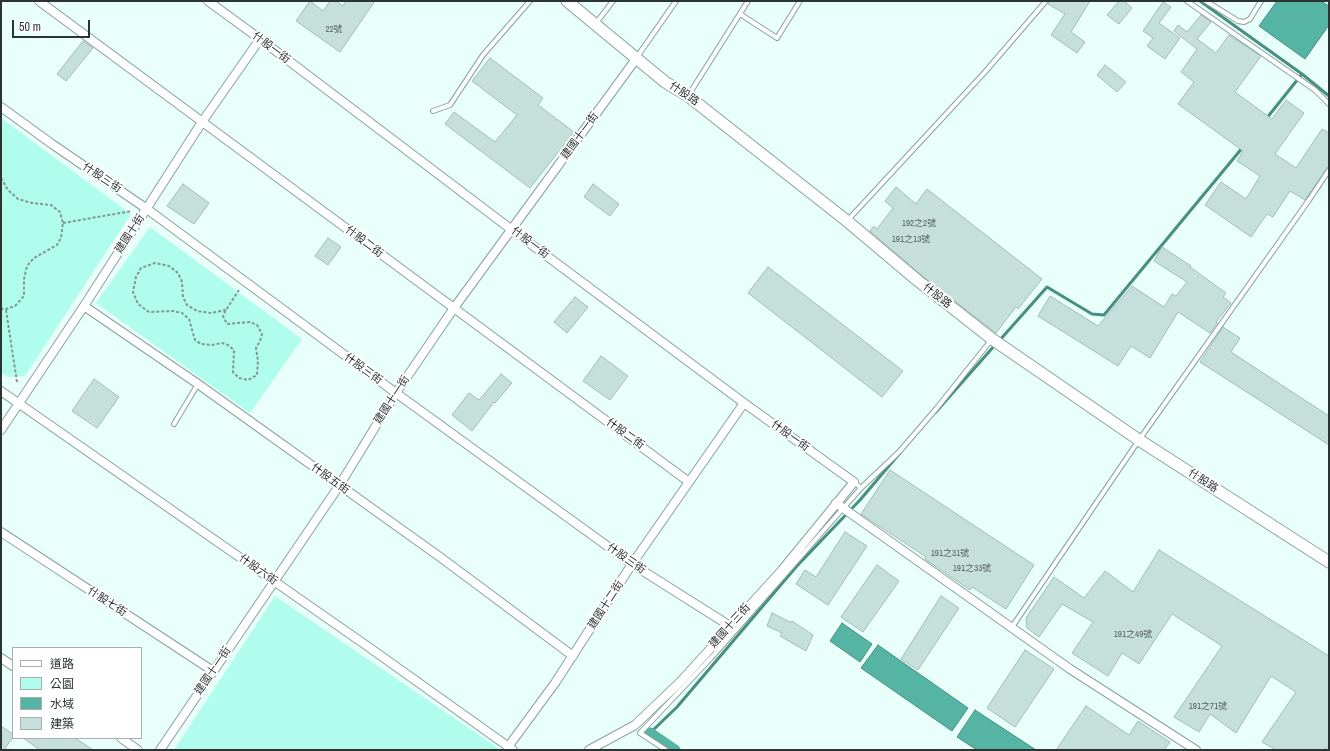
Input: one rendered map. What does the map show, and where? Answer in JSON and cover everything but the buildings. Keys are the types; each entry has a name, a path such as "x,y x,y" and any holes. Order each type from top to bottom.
{"street":[{"name":"什股二街","path":"39,1 689,482"},
{"name":"什股一街","path":"208,1 744,403 858,485"},
{"name":"什股路","path":"567,1 636,59 665,82 688,96 847,221 917,280 992,339 1139,440 1329,562"},
{"name":"建國十街","path":"1,430 84,306 202,122 260,39"},
{"name":"建國十一街","path":"160,750 339,486 396,393 454,308 636,59"},
{"name":"什股三街","path":"1,107 146,209 632,564 730,626"},
{"name":"什股五街","path":"84,306 198,384 440,558 573,656"},
{"name":"什股六街","path":"1,391 511,748"},
{"name":"建國十二街","path":"511,748 573,656 632,564 744,403"},
{"name":"建國十三街","path":"589,750 634,725 681,681 782,570 836,503 858,485"},
{"path":"836,503 1070,669 1196,750"},
{"name":"什股七街","path":"1,532 213,671"},
{"path":"1,658 12,665"},
{"path":"122,739 138,750"}],"lane":[{"path":"433,111 450,105 483,55 530,1"},
{"path":"595,25 613,1"},
{"path":"636,59 676,1"},
{"path":"688,96 748,1"},
{"path":"740,14 776,38 800,1"},
{"path":"847,221 984,72 1046,1"},
{"path":"1187,1 1315,90 1329,104"},
{"path":"1206,1 1238,21 1244,22 1250,19 1261,1"},
{"path":"1012,628 1139,440 1310,200 1329,170"},
{"path":"666,750 640,732 712,657 844,508 858,485 899,452 992,339"},
{"path":"174,424 198,384"}],"path":[{"path":"1,178 8,190 18,199 32,203 51,205 60,212 63,223 61,238 57,244 34,258 27,266 24,279 24,296 15,306 1,309"},
{"path":"63,223 132,212"},
{"path":"226,310 197,312 187,305 183,297 182,282 178,273 169,266 155,263 141,268 136,277 133,292 138,304 149,312 173,311 182,313 189,318 195,340 201,344 212,345 222,343 228,345 234,350 233,372 239,378 248,380 257,375 258,361 256,348 262,334 257,325 250,322 228,324 224,316 226,310 239,290"},
{"path":"6,309 17,382"}],"green space":[{"path":"1,118 131,214 25,376 7,377 1,372"},
{"path":"150,227 302,339 250,413 96,303"},
{"path":"275,596 501,750 174,750"}],"water":[{"path":"1277,1 1321,1 1329,6 1329,25 1305,59 1259,26"},
{"path":"842,623 872,644 860,662 830,641"},
{"path":"878,645 968,708 952,731 861,668"},
{"path":"975,710 1036,750 977,750 957,737"}],"waterway":[{"path":"1200,1 1302,74 1329,96"},
{"path":"1266,119 1302,74"},
{"path":"999,341 1047,287 1092,314 1104,315 1243,147"},
{"path":"935,413 995,345"},
{"path":"650,733 677,707 796,567 860,500 900,453"},
{"path":"650,733 675,750"}]}
